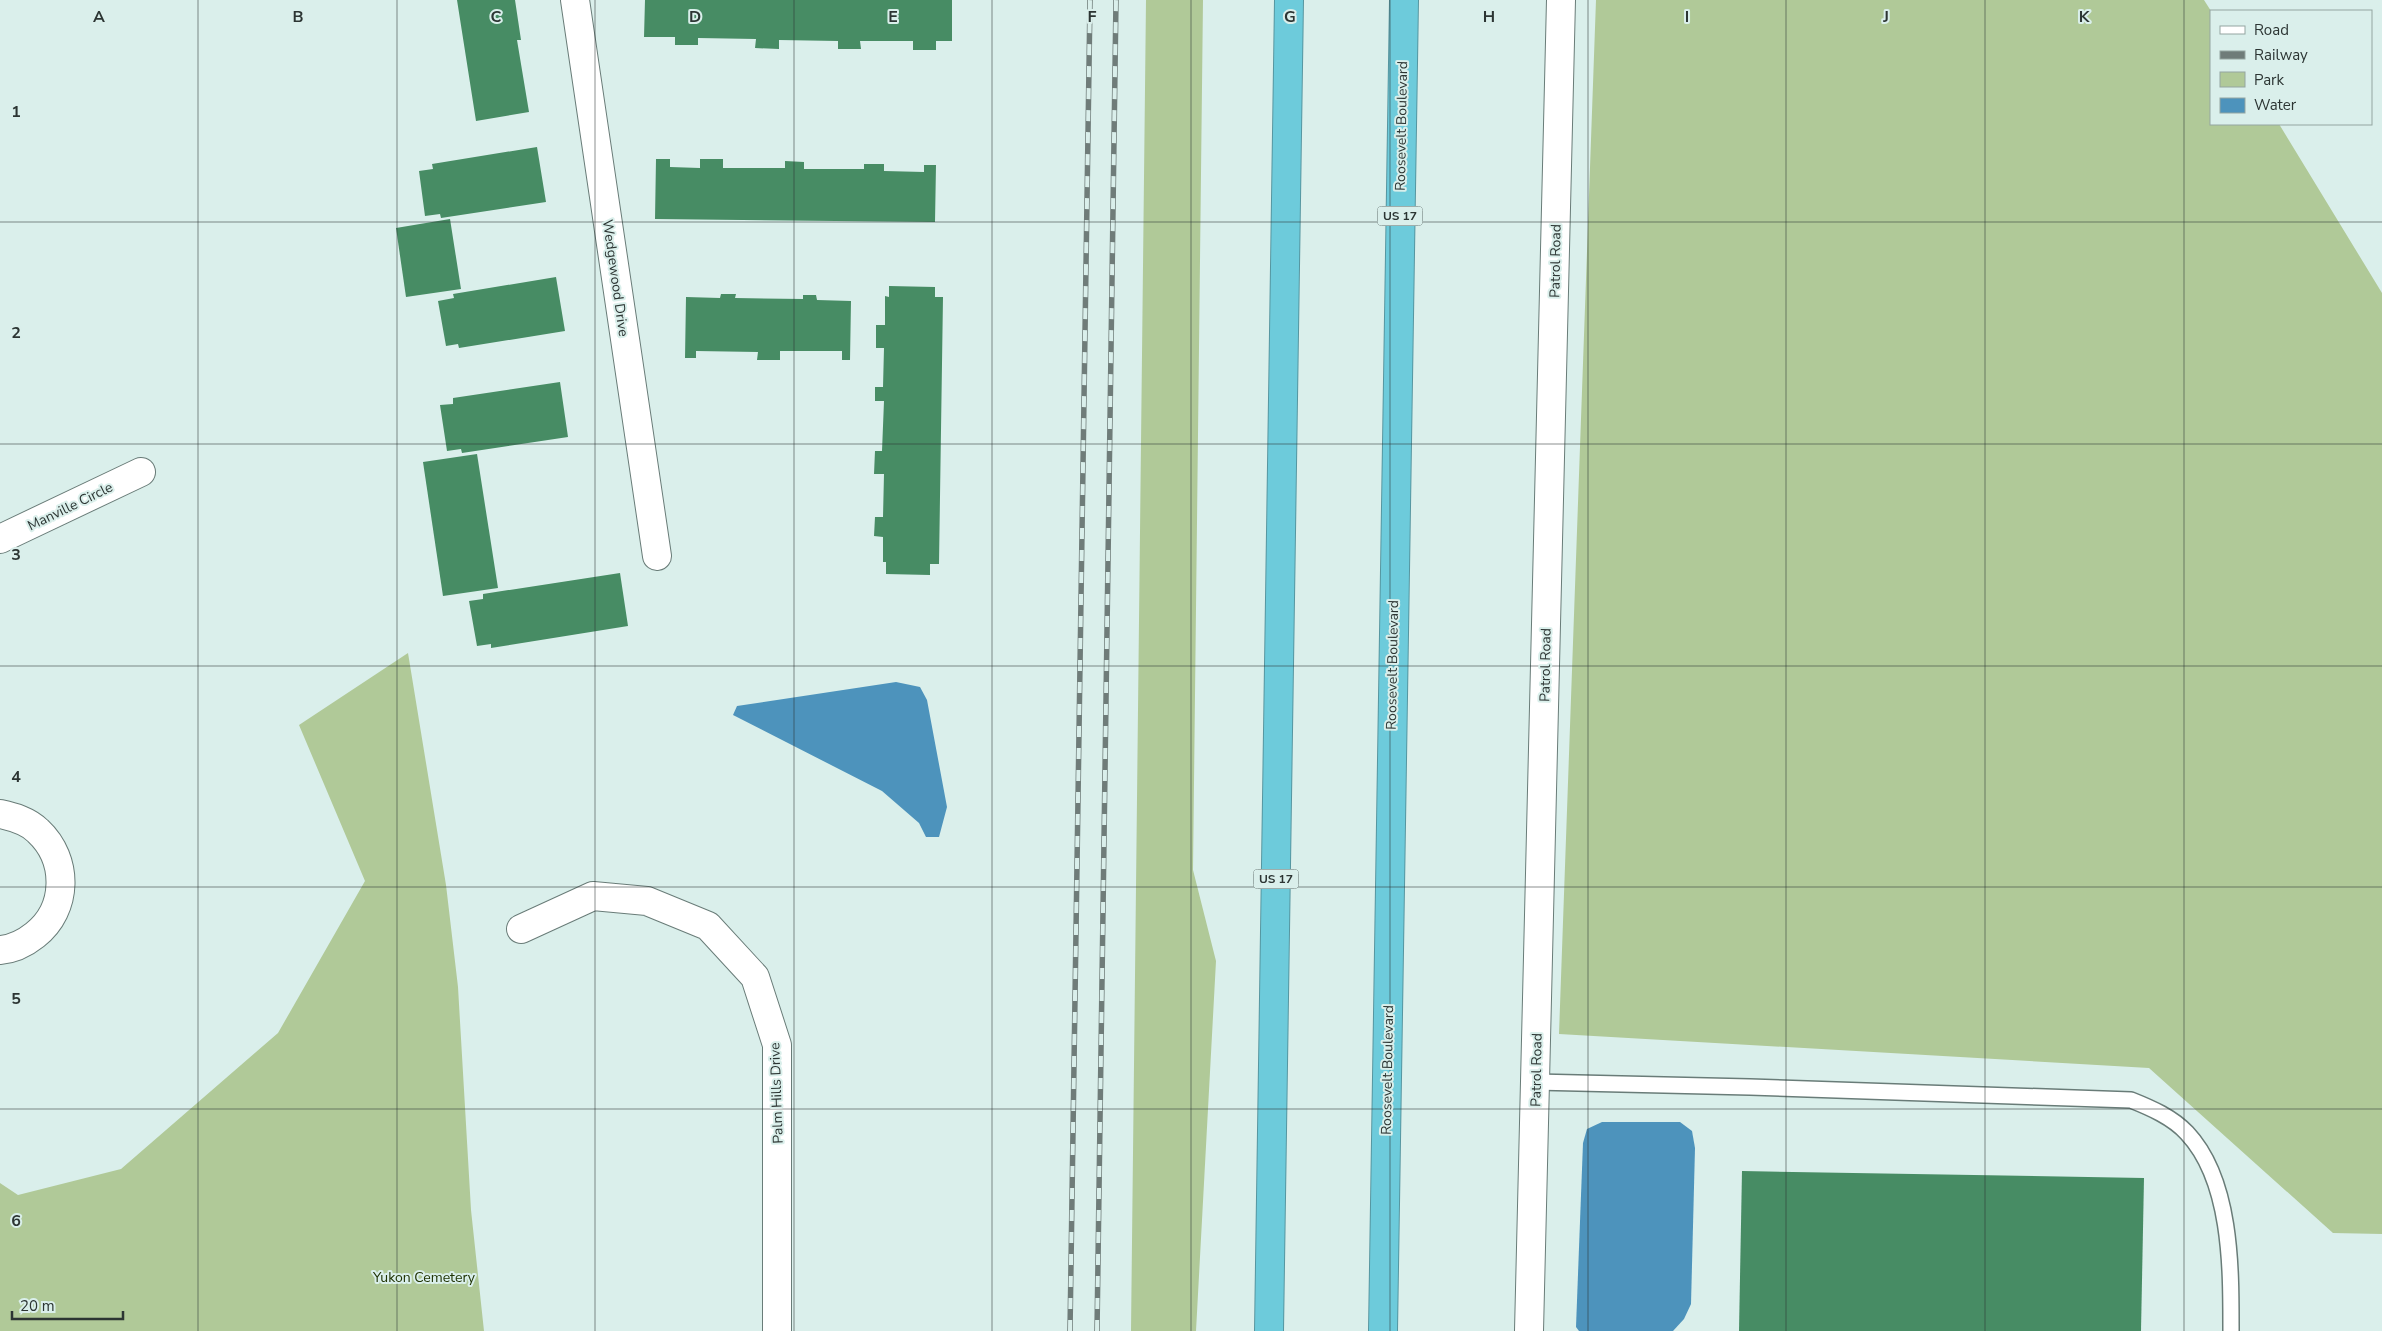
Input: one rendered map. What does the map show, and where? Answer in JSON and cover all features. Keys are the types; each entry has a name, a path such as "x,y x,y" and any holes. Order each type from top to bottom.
{"highway":[{"name":"US 17","path":"1269,1331 1289,0"},
{"name":"Roosevelt Boulevard","path":"1383,1331 1404,0"}],"street":[{"name":"Wedgewood Drive","path":"575,0 657,556"},
{"name":"Patrol Road","path":"1529,1331 1561,0"},
{"name":"Manville Circle","path":"0,539 140,472"},
{"path":"0,814 19,818 38,830 52,846 60,866 61,888 56,909 44,928 27,942 6,950 0,950"},
{"name":"Palm Hills Drive","path":"521,929 593,896 647,900 708,926 755,977 777,1045 778,1331"}],"lane":[{"path":"1535,1082 2131,1100 2155,1109 2187,1132 2209,1163 2224,1218 2231,1276 2231,1331"}],"green space":[{"path":"1146,0 1203,0 1193,870 1216,961 1196,1331 1131,1331"},
{"path":"1596,0 2204,0 2210,10 2210,125 2280,125 2382,293 2382,1234 2333,1233 2149,1068 1559,1034"},
{"name":"Yukon Cemetery","path":"408,653 446,885 458,987 471,1210 484,1331 0,1331 0,1183 18,1195 121,1169 278,1033 365,881 299,725"}],"water":[{"path":"896,682 920,687 927,700 947,807 939,837 926,837 919,823 882,791 733,715 737,706"},
{"path":"1602,1122 1680,1122 1692,1131 1695,1148 1691,1304 1684,1319 1673,1331 1579,1331 1576,1327 1583,1143 1587,1129"}],"building":[{"path":"457,0 515,0 521,40 517,40 529,112 476,121"},
{"path":"645,0 952,0 952,41 936,41 936,50 913,50 913,41 860,41 861,49 838,49 838,41 779,40 779,49 755,48 756,39 698,38 698,45 675,45 675,37 644,37"},
{"path":"537,147 546,202 441,218 440,214 425,216 419,171 433,169 432,164"},
{"path":"656,159 670,159 670,167 700,168 700,159 723,159 723,168 785,168 785,161 804,162 804,169 864,169 864,164 884,164 884,171 924,172 924,165 936,165 935,222 655,219"},
{"path":"450,219 461,289 406,297 396,228"},
{"path":"556,277 565,331 459,348 458,344 446,346 438,301 454,298 453,294"},
{"path":"889,286 935,287 935,297 943,297 939,564 930,564 930,575 886,574 886,562 883,562 883,537 874,536 875,517 883,517 884,474 874,474 875,451 882,451 884,401 875,401 875,387 883,387 884,348 876,348 876,325 885,325 885,296 889,297"},
{"path":"721,294 736,294 735,298 803,299 803,295 816,295 817,300 851,301 850,360 842,360 842,351 780,351 780,360 757,360 758,352 696,351 696,358 685,358 686,297 720,298"},
{"path":"560,382 568,437 462,453 461,449 447,451 440,405 453,404 453,398"},
{"path":"477,454 498,588 443,596 423,462"},
{"path":"620,573 628,626 491,648 491,644 477,646 469,601 483,599 483,594"},
{"path":"1742,1171 2144,1178 2141,1331 1739,1331"}],"railway":[{"path":"1070,1331 1090,0"},
{"path":"1097,1331 1116,0"}]}
